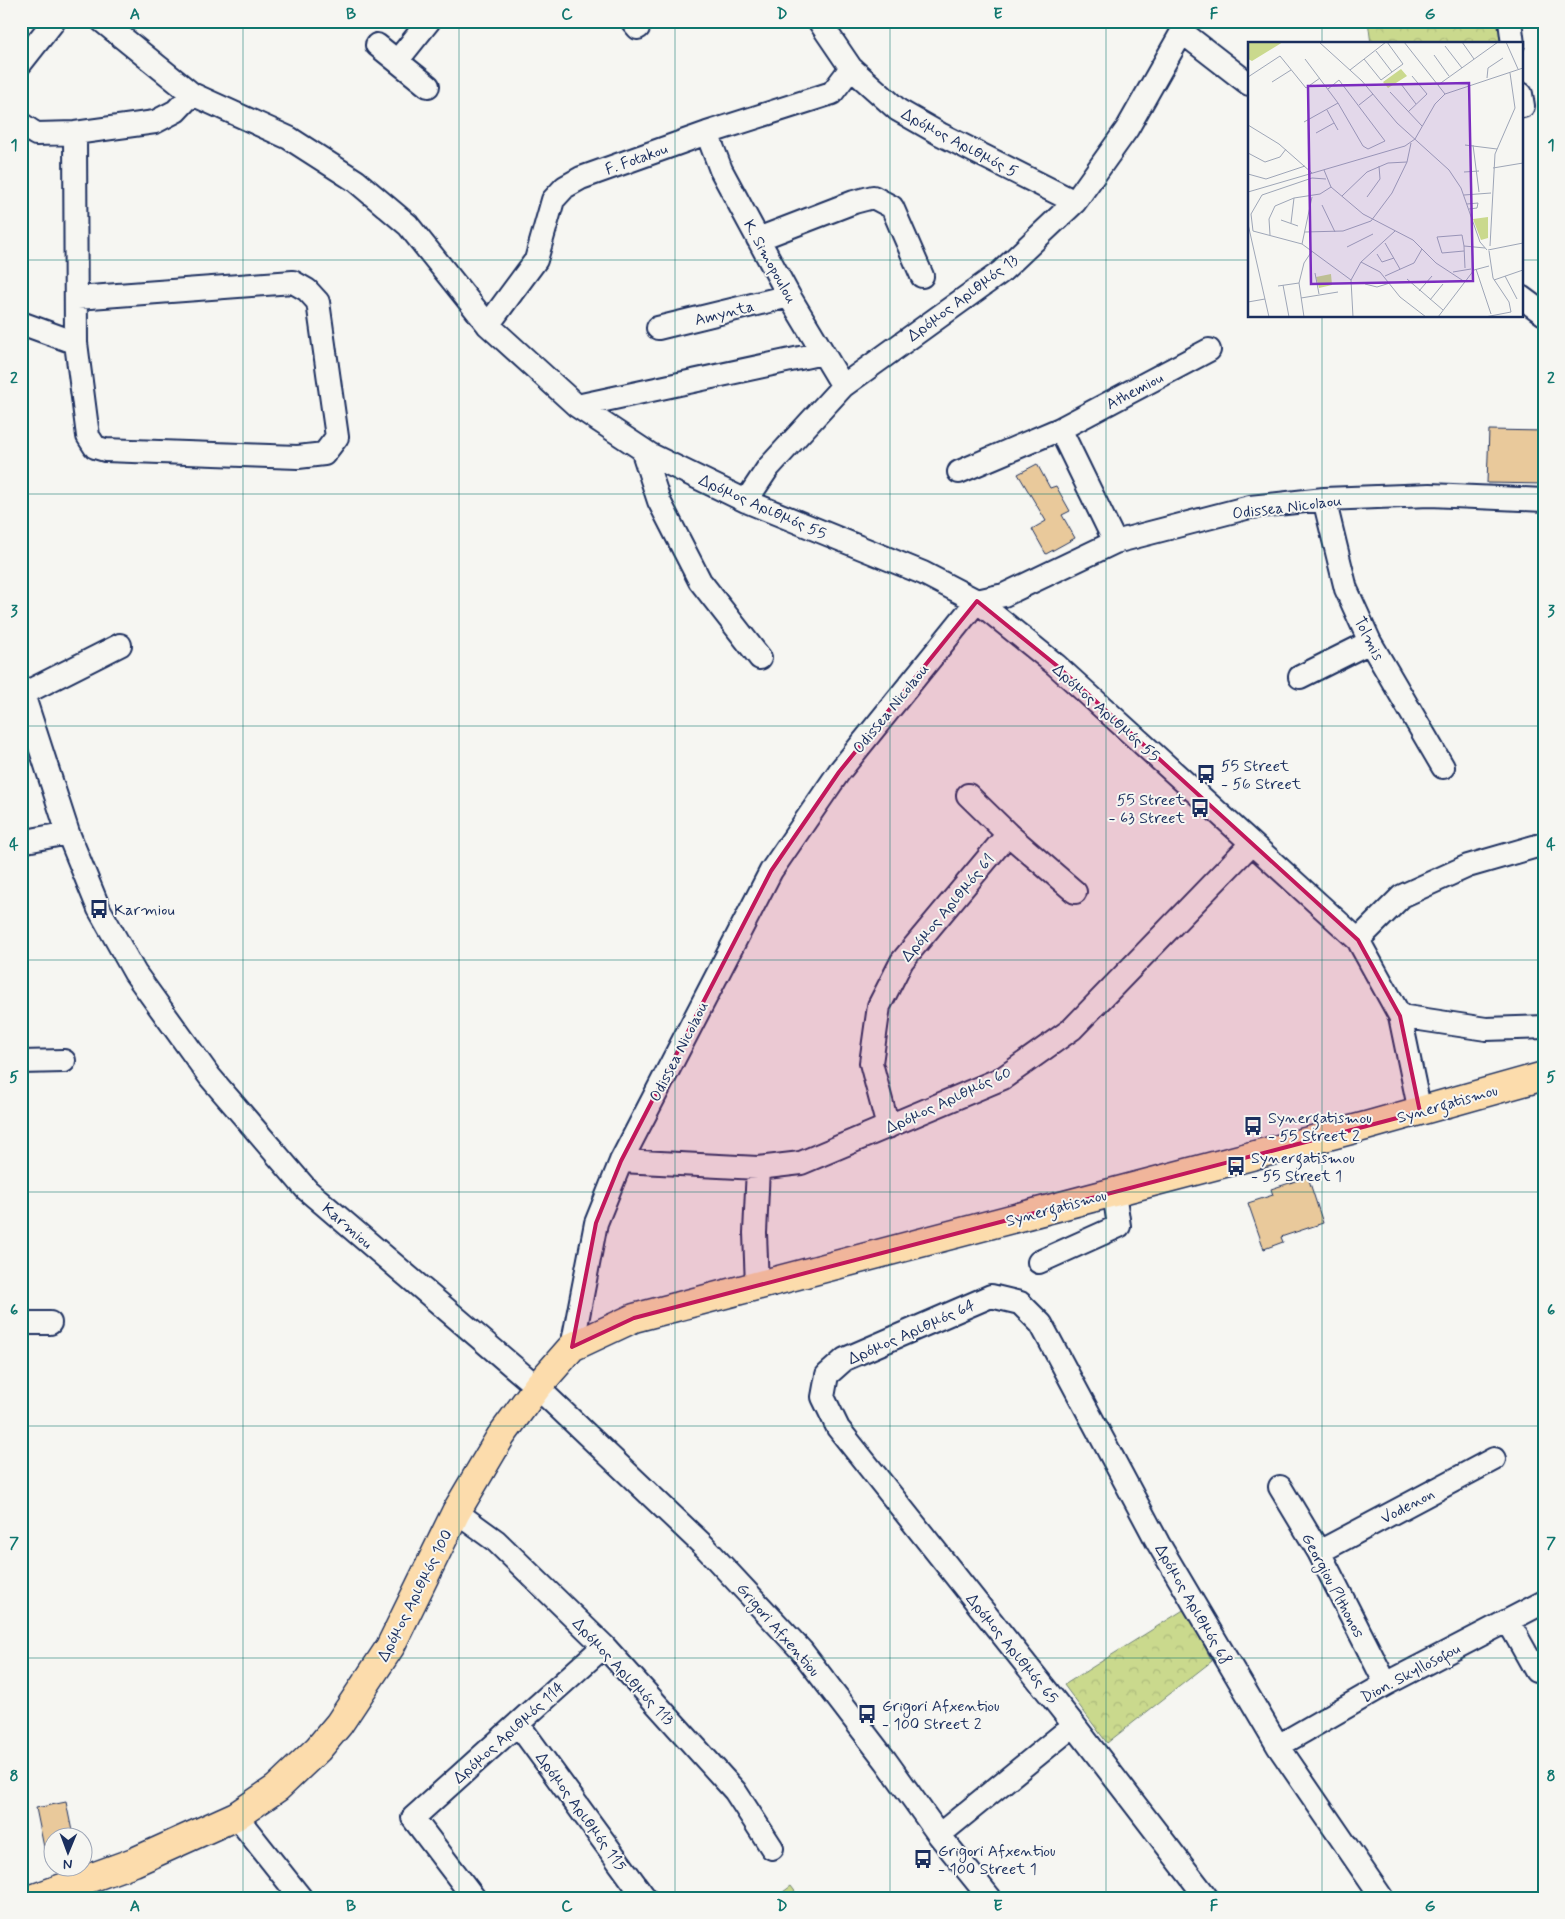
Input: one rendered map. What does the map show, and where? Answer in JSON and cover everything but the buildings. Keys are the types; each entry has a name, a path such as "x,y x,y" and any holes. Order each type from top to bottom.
{"main road":[{"name":"Synergatismou","path":"572,1347 634,1318 1420,1112 1543,1077"},
{"name":"Δρόμος Αριθμός 100","path":"35,1898 134,1862 236,1816 277,1788 318,1749 339,1724 390,1647 456,1512 501,1436 537,1387 572,1347"}],"street":[{"path":"21,62 54,21"},
{"name":"Δρόμος Αριθμός 55","path":"102,21 192,94 289,138 356,181 408,225 488,325 577,406 642,449 746,501 923,573 977,602 1056,665 1358,940 1400,1016 1420,1112"},
{"path":"397,61 429,21"},
{"name":"Δρόμος Αριθμός 5","path":"819,21 852,68 898,110 940,134 1075,202"},
{"path":"1510,21 1513,42"},
{"path":"1183,27 1248,83"},
{"name":"Δρόμος Αριθμός 13","path":"746,501 768,468 843,386 1001,272 1075,202 1127,130 1183,27"},
{"path":"377,45 428,86"},
{"name":"F. Fotakou","path":"488,325 536,260 553,200 565,187 581,178 707,132 832,93 852,68"},
{"path":"21,124 36,134 75,133 155,122 176,111 192,94"},
{"name":"K. Simopoulou","path":"707,132 721,170 789,296 843,386"},
{"path":"75,133 76,343 88,436 95,447 105,450 298,457 324,454 337,437 318,302 307,290 293,282 77,298"},
{"path":"758,239 854,202 873,198 892,207 922,276"},
{"name":"Amynta","path":"658,328 789,296"},
{"path":"1522,298 1544,314"},
{"path":"21,323 76,343"},
{"name":"Athemiou","path":"959,472 1060,430 1209,350"},
{"path":"577,406 823,353"},
{"path":"1060,430 1115,542"},
{"path":"642,449 659,501 700,581 760,658"},
{"name":"Odissea Nicolaou","path":"572,1347 596,1223 621,1161 771,871 839,772 977,602 1004,595 1115,542 1250,507 1324,499 1430,495 1544,500"},
{"name":"Tolmis","path":"1324,499 1346,589 1370,642 1443,767"},
{"path":"1300,677 1370,642"},
{"path":"23,695 120,645"},
{"name":"Karmiou","path":"23,695 32,751 99,908 135,973 210,1077 307,1190 537,1387"},
{"path":"968,795 1008,834 1075,892"},
{"path":"21,842 68,833"},
{"name":"Δρόμος Αριθμός 61","path":"888,1127 871,1063 879,1006 902,961 1008,834"},
{"name":"Δρόμος Αριθμός 60","path":"621,1161 758,1168 801,1163 1002,1078 1072,1029 1251,844"},
{"path":"1358,940 1402,896 1468,866 1544,844"},
{"path":"1400,1016 1486,1028 1544,1027"},
{"path":"21,1062 64,1061"},
{"path":"757,1286 755,1233 758,1168"},
{"path":"1039,1262 1119,1226 1114,1192"},
{"name":"Δρόμος Αριθμός 64","path":"823,1397 827,1375 844,1359 991,1296 1020,1303"},
{"name":"Δρόμος Αριθμός 68","path":"1020,1303 1041,1324 1158,1543 1278,1746 1372,1894"},
{"path":"21,1322 50,1324"},
{"name":"Grigori Afxentiou","path":"537,1387 704,1546 801,1650 886,1761 939,1835 990,1898"},
{"name":"Δρόμος Αριθμός 65","path":"823,1397 838,1428 1074,1725 1208,1898"},
{"name":"Vodenon","path":"1319,1552 1494,1459"},
{"name":"Georgiou Plthonos","path":"1280,1487 1319,1552 1386,1684"},
{"name":"Δρόμος Αριθμός 113","path":"456,1512 496,1541 604,1646 735,1791 772,1848"},
{"name":"Dion. Skyllosofou","path":"1278,1746 1386,1684 1544,1602"},
{"path":"1508,1620 1536,1671"},
{"name":"Δρόμος Αριθμός 114","path":"474,1898 413,1818 604,1646"},
{"name":"Δρόμος Αριθμός 115","path":"518,1724 645,1898"},
{"path":"939,1835 1074,1725"},
{"path":"236,1816 301,1898"}],"highlighted area":[{"path":"977,601 1056,665 1358,940 1400,1016 1420,1112 634,1318 572,1347 596,1223 621,1161 771,871 839,772"}],"green space":[{"path":"1368,21 1505,21 1509,42 1371,42"},
{"path":"1185,1609 1212,1661 1107,1743 1064,1685"},
{"path":"791,1886 800,1898 775,1898"}],"place":[{"name":"55 Street - 56 Street","path":"1206,774"},
{"name":"55 Street - 63 Street","path":"1200,808"},
{"name":"Karmiou","path":"99,909"},
{"name":"Synergatismou - 55 Street 2","path":"1253,1126"},
{"name":"Synergatismou - 55 Street 1","path":"1236,1166"},
{"name":"Grigori Afxentiou - 100 Street 2","path":"867,1714"},
{"name":"Grigori Afxentiou - 100 Street 1","path":"923,1859"}]}
